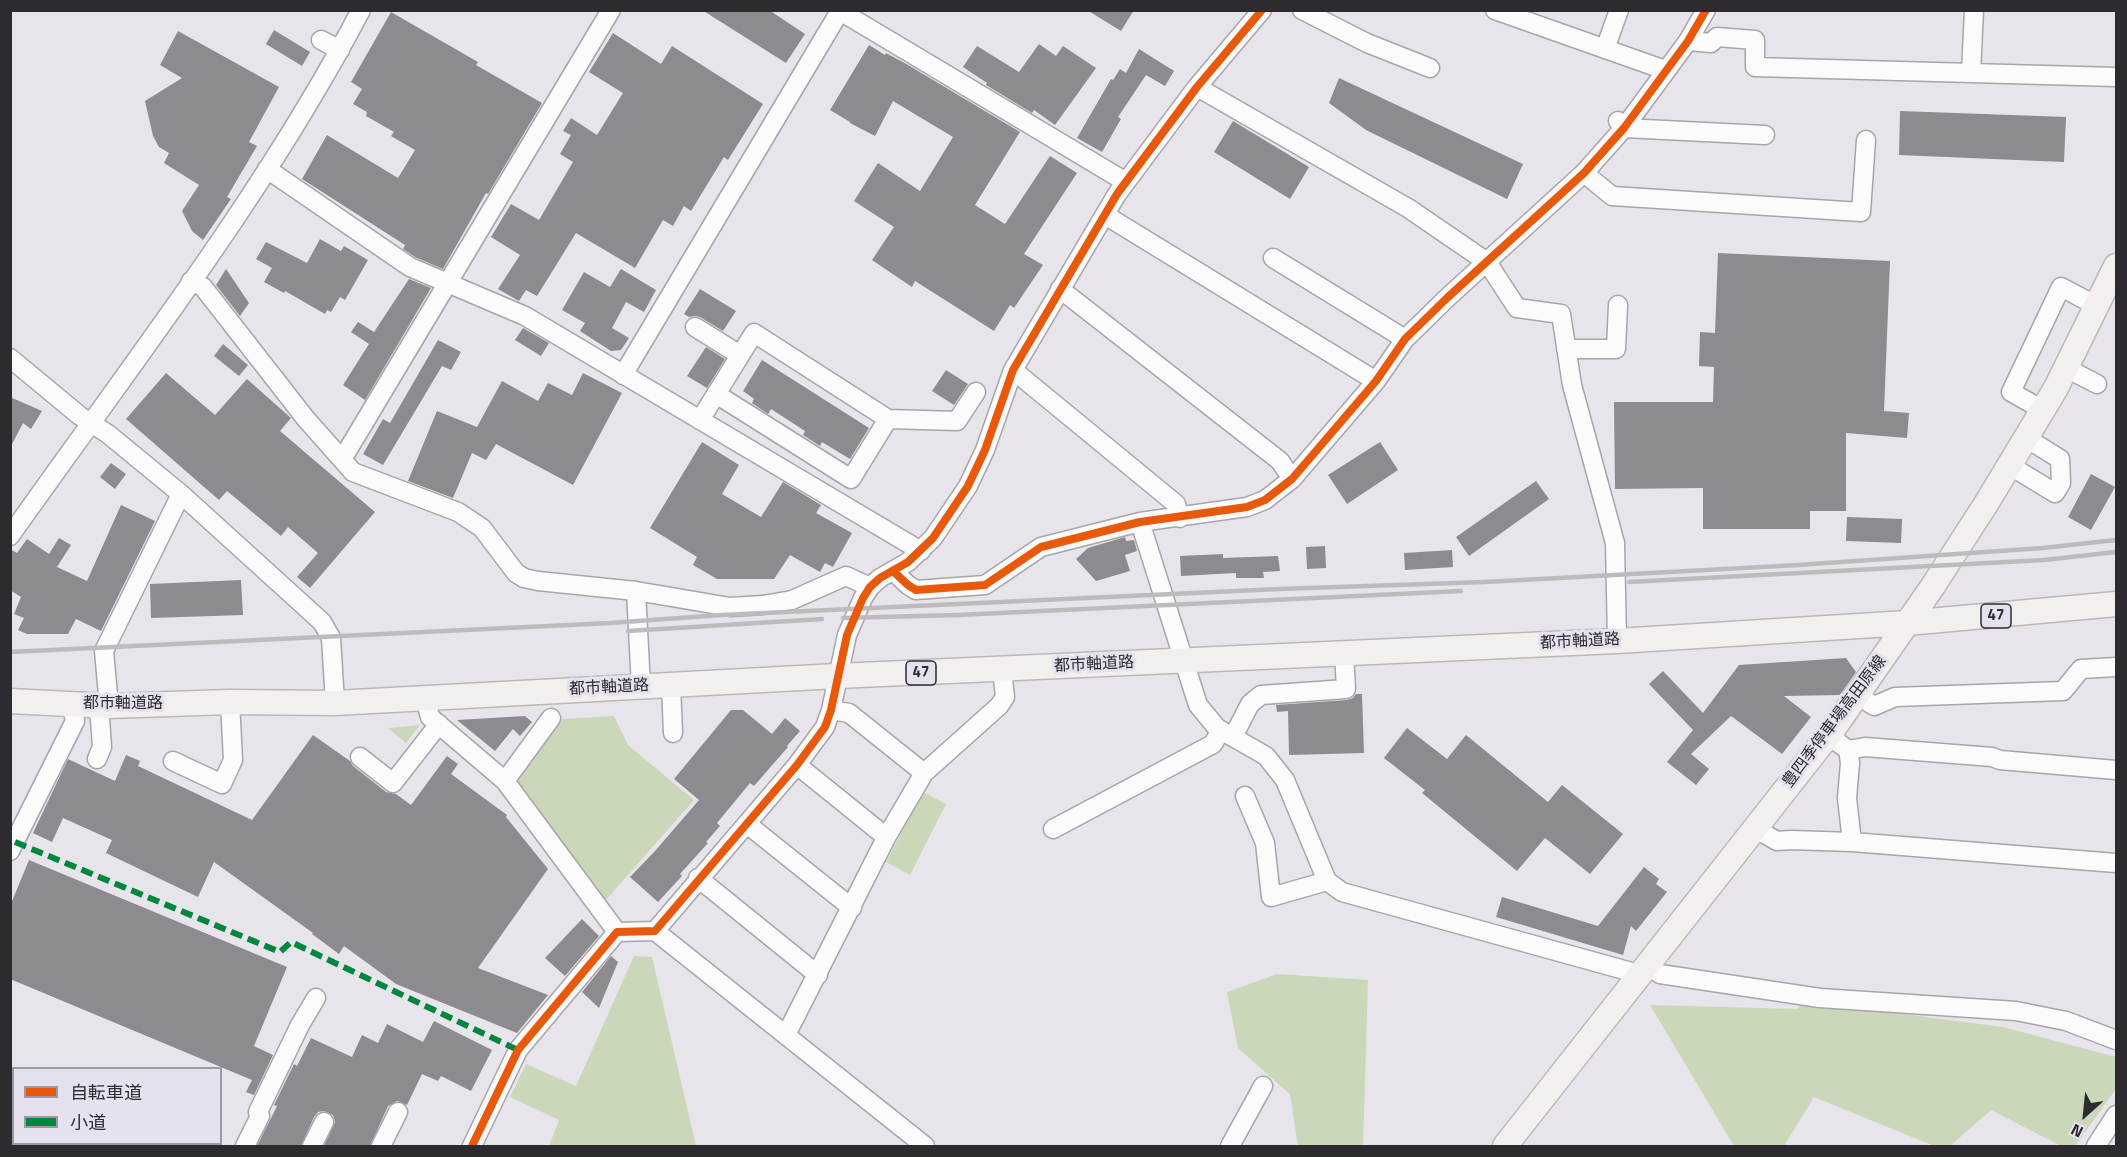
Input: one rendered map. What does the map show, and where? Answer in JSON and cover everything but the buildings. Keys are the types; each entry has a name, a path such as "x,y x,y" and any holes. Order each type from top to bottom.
{"main road":[{"name":"豊四季停車場高田原線","path":"1506,1146 1828,735 1907,623 1974,523 2043,410 2116,266"},
{"name":"都市軸道路","path":"10,701 104,706 230,702 335,703 837,676 1617,641 1907,623 2116,604"},
{"name":"都市軸道路","path":"10,714 71,703"}],"street":[{"path":"10,536 267,170 340,50 361,10"},
{"path":"343,458 611,10"},
{"path":"655,931 797,765 825,727 831,710 847,635 870,587 921,551 933,538 968,486 985,450 1013,370 1105,215 1126,182 1197,87 1262,10"},
{"path":"1302,10 1367,43 1430,68"},
{"path":"1495,10 1531,17 1605,49 1665,70"},
{"path":"1605,49 1619,10"},
{"path":"893,571 916,590 985,585 1041,547 1140,522 1247,507 1265,500 1292,479 1376,381 1405,339 1584,173 1688,41 1706,10"},
{"path":"1971,73 1974,10"},
{"path":"623,375 839,11 1126,182"},
{"path":"1688,41 1711,43 1717,37 1755,40 1755,67 2116,77"},
{"path":"321,40 340,50"},
{"path":"1197,87 1408,208 1487,262 1517,308 1561,314 1572,385 1615,543 1617,641"},
{"path":"1621,124 1766,135"},
{"path":"1584,173 1612,196 1861,212 1866,140"},
{"path":"267,170 410,267 525,316 921,551"},
{"path":"1105,215 1376,381"},
{"path":"1274,258 1405,339"},
{"path":"191,281 202,287 306,419 343,458 353,472 471,519 482,528 509,565 525,578 636,591 730,607 792,600 846,576 870,587"},
{"path":"2043,410 2011,392 2061,287 2097,306"},
{"path":"1060,289 1280,461 1292,479"},
{"path":"1566,349 1616,349 1618,305"},
{"path":"695,327 740,356"},
{"path":"700,420 754,333 888,419 957,421 976,392"},
{"path":"10,358 80,416 108,434 181,494 322,622 331,638 335,703"},
{"path":"2066,368 2097,384"},
{"path":"1013,370 1176,504 1180,518"},
{"path":"716,394 851,478 874,449 888,419"},
{"path":"2009,465 2055,493 2061,483 2060,459 2026,438"},
{"path":"97,759 102,747 104,651 181,494"},
{"path":"1140,522 1198,705 1217,728 1266,756 1286,780 1327,881 1342,892 1628,971 1820,998 2016,1011 2066,1021 2116,1040"},
{"path":"636,591 641,687"},
{"path":"1053,829 1213,744 1227,733 1261,694 1346,689 1344,652"},
{"path":"1857,695 1874,706 1895,697 2063,691 2082,669 2116,666"},
{"path":"786,1035 887,836 924,773 999,706 1005,697 1002,669"},
{"path":"671,685 673,733"},
{"path":"425,698 430,717 506,781 617,932"},
{"path":"173,761 222,784 233,760 230,702"},
{"path":"13,847 75,721 71,703"},
{"path":"831,710 849,713 924,773"},
{"path":"506,781 551,718"},
{"path":"360,757 393,783 439,724"},
{"path":"1828,735 1848,750 1850,763 1847,798 1852,842"},
{"path":"1848,750 1866,747 2116,770"},
{"path":"797,765 887,836"},
{"path":"1245,796 1265,843 1271,897 1327,881"},
{"path":"747,824 852,908"},
{"path":"1754,828 1777,841 1852,842 2116,863"},
{"path":"698,878 818,975"},
{"path":"472,1146 518,1050 617,932 655,931 925,1146"},
{"path":"245,1146 260,1116 258,1112 300,1025 316,998"},
{"path":"1230,1146 1263,1086"},
{"path":"381,1146 398,1112"},
{"path":"2096,1146 2116,1115"},
{"path":"312,1146 324,1122"}],"green space":[{"path":"614,716 628,745 694,800 605,901 515,782 563,719"},
{"path":"420,725 406,743 388,728"},
{"path":"923,792 946,804 910,875 886,862"},
{"path":"634,956 652,957 696,1146 549,1146 559,1120 510,1097 526,1064 576,1086"},
{"path":"1277,974 1368,980 1363,1146 1298,1146 1290,1094 1238,1048 1227,992"},
{"path":"1803,1001 2003,1027 2116,1057 2116,1089 2075,1146 2061,1146 1991,1110 1950,1146 1934,1146 1814,1097 1784,1146 1734,1146 1650,1005 1798,1009"},
{"path":"80,1145 134,1145 133,1146"}],"railway":[{"path":"10,652 610,623 722,615 1279,589 1485,582 1798,565 2043,548 2116,540"},
{"path":"1629,582 2044,560 2116,552"},
{"path":"843,618 958,615 1461,591"},
{"path":"628,631 822,619"}],"marked path":[{"path":"15,842 280,952 291,942 518,1050"}],"cycle path":[{"path":"472,1146 518,1050 617,932 655,931 797,765 825,727 831,710 847,635 863,598 880,578 908,562 933,538 968,486 985,450 1013,370 1117,194 1197,87 1262,10"},
{"path":"893,571 916,590 985,585 1041,547 1140,522 1247,507 1265,500 1292,479 1376,381 1405,339 1584,173 1624,128 1688,41 1706,10"}]}
